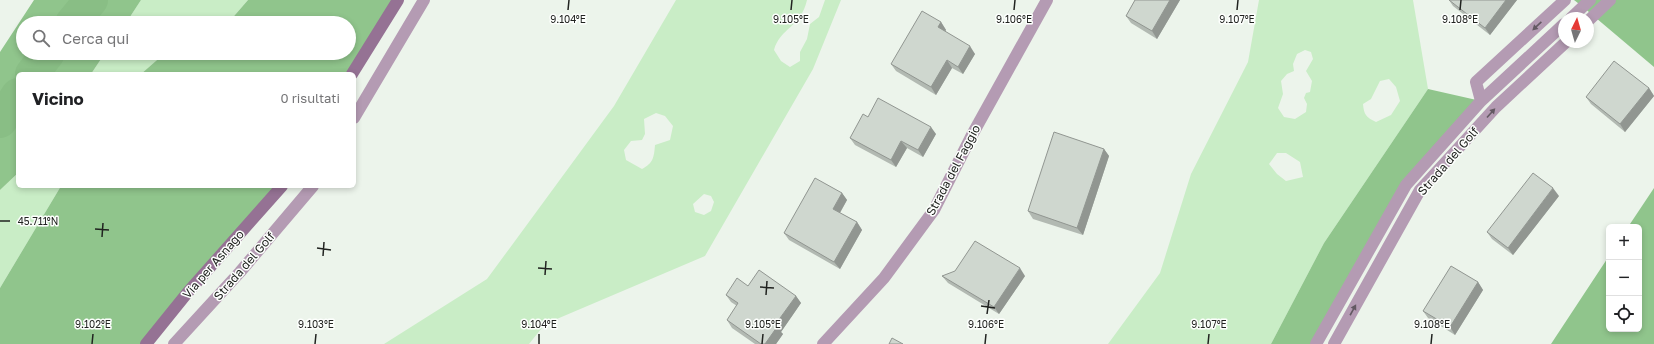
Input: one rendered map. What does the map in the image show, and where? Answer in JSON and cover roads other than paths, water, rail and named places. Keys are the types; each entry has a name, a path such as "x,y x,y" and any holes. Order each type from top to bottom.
{"street":[{"path":"353,72 398,0"},
{"path":"356,115 424,0"},
{"name":"Strada del Faggio","path":"823,344 884,278 934,210 972,135 1047,0"},
{"path":"1481,102 1476,82 1565,0"},
{"path":"1577,12 1590,0"},
{"path":"1594,16 1610,0"},
{"name":"Strada del Golf","path":"1316,344 1406,185 1481,102 1558,30"},
{"name":"Strada del Golf","path":"1334,344 1420,190 1496,107 1560,48"},
{"name":"Via per Asnago","path":"146,344 188,292 280,188"},
{"name":"Strada del Golf","path":"174,344 240,272 311,188"}],"waterway":[{"path":"78,16 91,0"},
{"path":"34,72 43,60"},
{"path":"0,121 16,98"}]}
